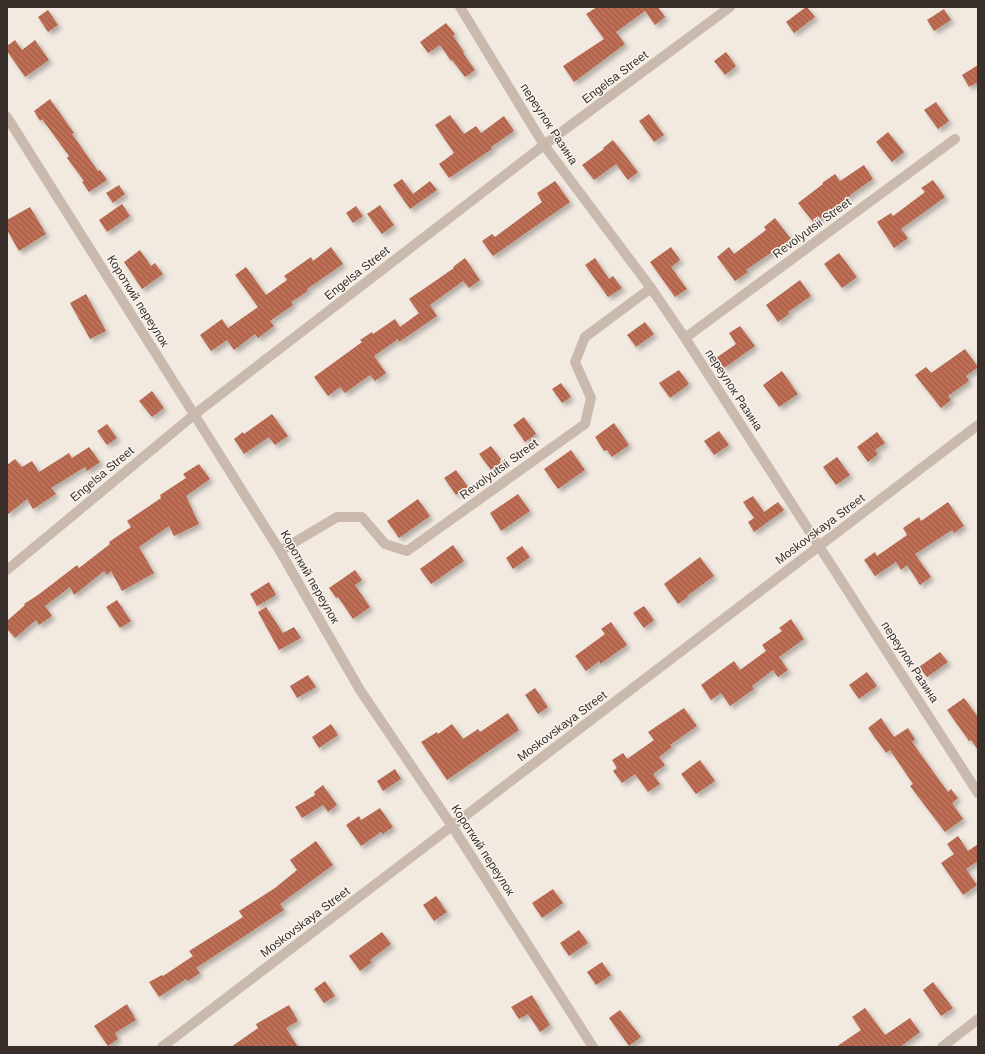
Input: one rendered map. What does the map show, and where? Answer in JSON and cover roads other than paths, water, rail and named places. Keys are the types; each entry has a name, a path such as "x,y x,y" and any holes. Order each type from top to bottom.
{"street":[{"name":"переулок Разина","path":"460,7 544,145 651,288 685,338 978,793"},
{"name":"Engelsa Street","path":"7,570 195,414 544,145 730,7"},
{"name":"Короткий переулок","path":"7,117 280,550 360,690 452,826 593,1047"},
{"name":"Revolyutsii Street","path":"685,338 954,139"},
{"name":"Revolyutsii Street","path":"280,550 337,517 362,517 385,544 407,551 585,424 591,398 575,362 585,337 651,288"},
{"name":"Moskovskaya Street","path":"162,1047 978,424"},
{"path":"942,1047 978,1019"}]}
